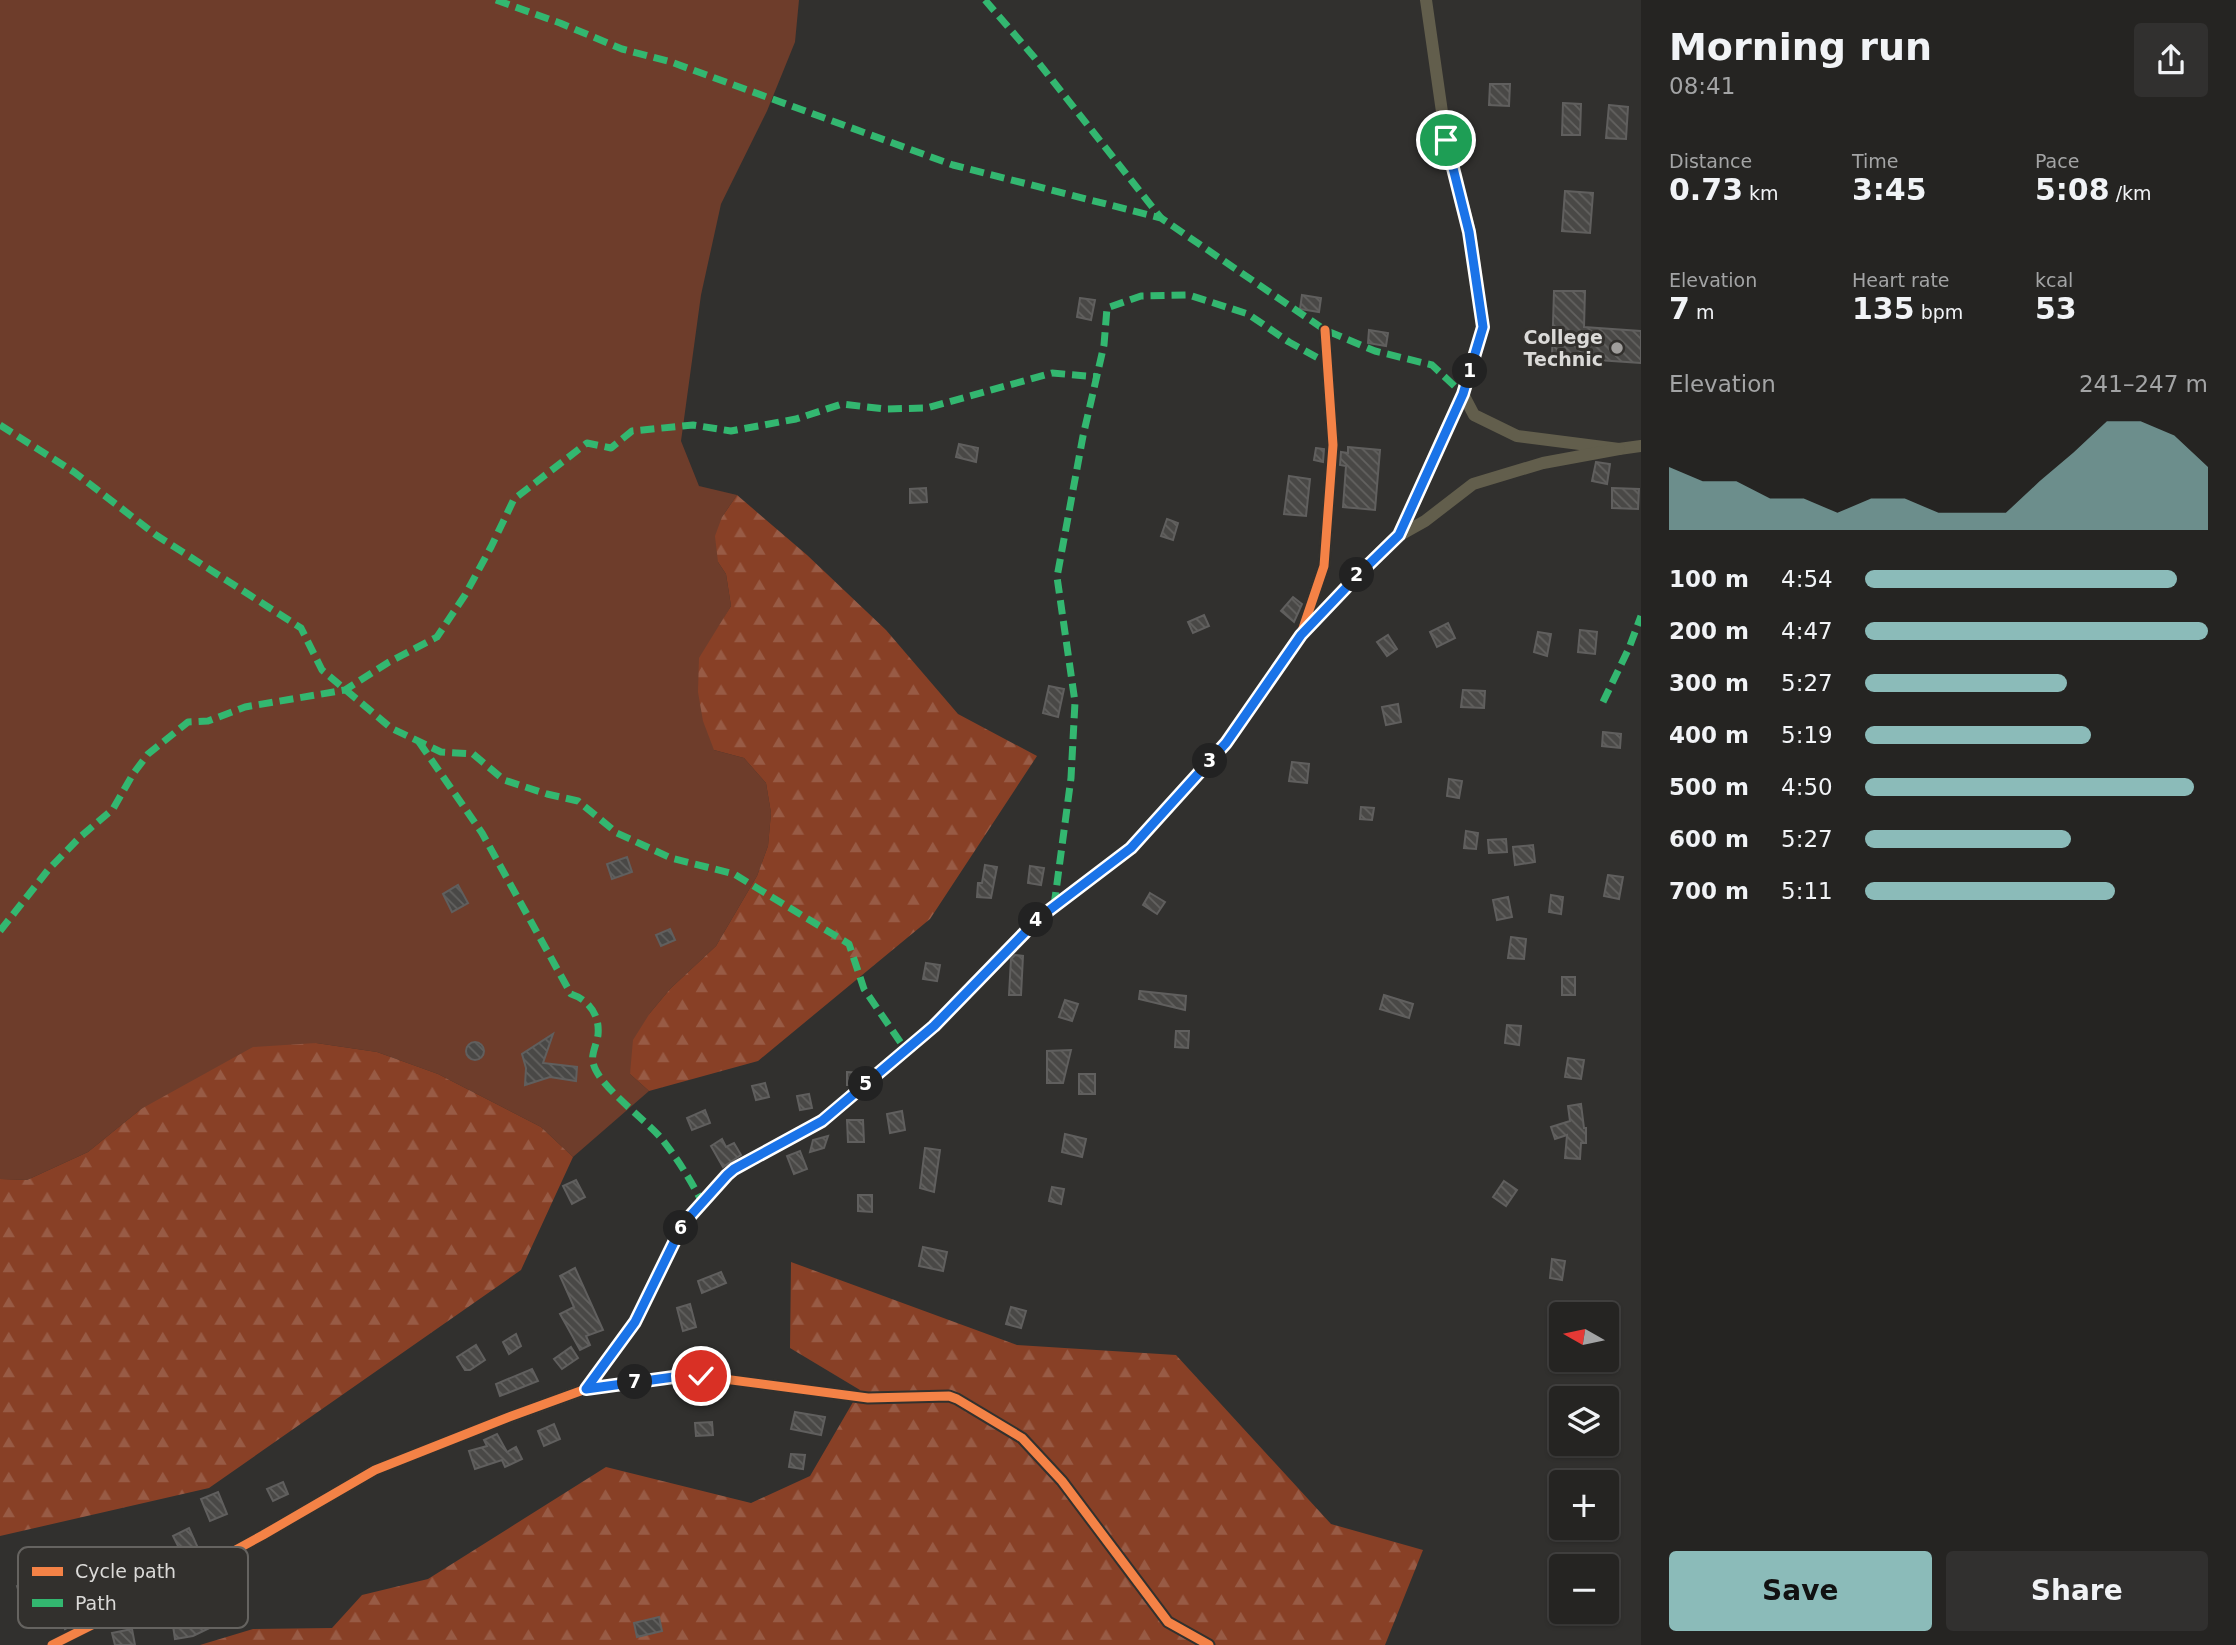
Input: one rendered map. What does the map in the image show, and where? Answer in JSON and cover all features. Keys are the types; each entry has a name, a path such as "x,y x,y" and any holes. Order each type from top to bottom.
{"street":[{"path":"1399,535 1463,394 1483,327 1469,232 1446,140 1426,0"},
{"path":"1301,635 1322,570 1325,548 1333,445 1325,330"},
{"path":"1463,394 1474,415 1517,436 1619,449"},
{"path":"586,1389 635,1322 683,1224 727,1175 822,1121 934,1026 1039,918 1131,848 1226,743 1301,635 1399,535 1425,521 1474,484 1543,463 1641,446"},
{"path":"242,1547 375,1470 586,1389 681,1376 701,1376 868,1398 949,1396 1022,1438 1062,1481 1168,1622 1209,1645"},
{"path":"52,1645 85,1628"}],"shaded area":[{"path":"0,0 799,0 795,42 767,111 721,204 701,295 681,441 699,486 737,495 722,517 718,562 726,574 731,606 716,632 714,750 744,758 766,783 771,813 768,846 757,876 716,946 670,989 650,1013 630,1074 649,1091 573,1157 541,1127 438,1074 377,1052 316,1043 141,1109 88,1152 27,1180 0,1179"}],"green space":[{"path":"737,495 807,555 886,630 958,714 1037,756 930,919 758,1061 649,1091 630,1074 633,1040 670,989 716,946 757,876 768,846 771,813 766,783 744,758 714,750 703,721 698,692 699,658 731,606 726,574 718,562 715,536 722,517"},
{"path":"316,1043 377,1052 438,1074 541,1127 573,1157 521,1270 209,1488 0,1536 0,1179 27,1180 88,1152 141,1109 253,1047"},
{"path":"791,1262 1017,1345 1176,1355 1331,1524 1423,1550 1385,1645 200,1645 253,1629 332,1628 362,1595 428,1579 606,1467 751,1503 810,1476 860,1390 790,1348"}],"building":[{"path":"1490,84 1510,84 1509,106 1489,105"},
{"path":"1563,103 1581,104 1580,135 1562,135"},
{"path":"1609,105 1628,107 1626,139 1606,138"},
{"path":"1565,191 1593,193 1590,233 1562,231"},
{"path":"1554,291 1585,291 1584,327 1641,331 1641,363 1598,360 1598,357 1552,356"},
{"path":"1302,295 1321,298 1319,312 1300,309"},
{"path":"1080,298 1095,300 1091,320 1077,317"},
{"path":"1369,330 1388,333 1386,346 1368,343"},
{"path":"959,444 978,448 976,462 956,457"},
{"path":"1348,447 1380,450 1375,510 1343,507 1346,466 1340,465 1341,452 1348,453"},
{"path":"1316,448 1324,449 1323,462 1314,460"},
{"path":"1596,462 1610,464 1607,484 1592,481"},
{"path":"1289,476 1310,479 1306,516 1284,514"},
{"path":"926,488 927,502 910,503 910,489"},
{"path":"1612,488 1639,489 1638,509 1612,508"},
{"path":"1167,519 1178,523 1173,540 1161,536"},
{"path":"1293,597 1302,604 1294,622 1281,611"},
{"path":"1204,615 1209,626 1193,633 1188,622"},
{"path":"1448,623 1455,638 1437,647 1430,632"},
{"path":"1580,630 1597,632 1595,654 1578,652"},
{"path":"1538,632 1551,634 1547,656 1534,652"},
{"path":"1388,635 1397,649 1387,656 1377,642"},
{"path":"1049,686 1064,689 1058,717 1043,713"},
{"path":"1463,690 1485,691 1484,708 1461,707"},
{"path":"1398,704 1401,722 1386,725 1382,707"},
{"path":"1603,732 1621,734 1620,748 1602,746"},
{"path":"1292,762 1309,764 1307,783 1289,781"},
{"path":"1449,779 1462,781 1459,798 1447,796"},
{"path":"1361,807 1374,808 1372,820 1360,819"},
{"path":"1466,831 1478,833 1476,849 1464,848"},
{"path":"1506,839 1507,852 1489,853 1488,840"},
{"path":"1533,845 1535,862 1515,865 1513,847"},
{"path":"627,857 632,872 612,879 607,864"},
{"path":"985,865 997,867 991,898 977,897 978,883 982,883"},
{"path":"1030,866 1044,868 1041,885 1028,883"},
{"path":"1608,875 1623,877 1619,899 1604,896"},
{"path":"458,885 468,903 452,912 443,894"},
{"path":"1150,893 1165,902 1157,914 1143,905"},
{"path":"1551,895 1563,897 1561,914 1549,912"},
{"path":"1508,897 1512,917 1497,920 1493,900"},
{"path":"670,929 675,940 661,946 656,935"},
{"path":"1511,937 1526,939 1524,959 1508,958"},
{"path":"1015,955 1023,956 1021,995 1009,995 1011,959"},
{"path":"926,963 940,965 937,981 923,979"},
{"path":"1562,977 1575,977 1575,995 1562,995"},
{"path":"1140,991 1186,996 1185,1010 1139,999"},
{"path":"1384,995 1413,1004 1409,1018 1380,1009"},
{"path":"1065,1000 1078,1004 1072,1021 1059,1017"},
{"path":"1507,1025 1521,1026 1519,1045 1505,1043"},
{"path":"1176,1031 1189,1031 1188,1048 1175,1047"},
{"path":"553,1034 543,1063 577,1067 576,1081 550,1077 525,1085 526,1068 522,1054"},
{"path":"475,1042 481,1045 484,1051 481,1057 475,1060 469,1057 466,1051 469,1045"},
{"path":"1071,1050 1063,1083 1047,1083 1047,1051"},
{"path":"1568,1058 1584,1060 1581,1079 1565,1077"},
{"path":"847,1072 863,1073 851,1085 847,1085"},
{"path":"1079,1074 1095,1074 1095,1094 1079,1094"},
{"path":"765,1083 769,1097 756,1100 752,1086"},
{"path":"809,1094 812,1108 800,1110 797,1096"},
{"path":"1581,1104 1586,1143 1581,1143 1580,1159 1565,1158 1567,1135 1555,1139 1551,1127 1570,1121 1568,1106"},
{"path":"705,1110 710,1123 692,1130 687,1118"},
{"path":"902,1111 905,1130 890,1133 887,1114"},
{"path":"847,1120 863,1120 864,1142 848,1142"},
{"path":"1065,1134 1086,1139 1082,1157 1062,1152"},
{"path":"828,1136 824,1148 810,1152 813,1140"},
{"path":"722,1139 726,1147 734,1143 741,1155 723,1167 711,1146"},
{"path":"925,1148 940,1150 934,1192 920,1188"},
{"path":"800,1151 807,1169 794,1174 787,1156"},
{"path":"576,1180 585,1197 572,1204 563,1186"},
{"path":"1504,1181 1517,1190 1506,1206 1493,1197"},
{"path":"1052,1187 1064,1189 1061,1204 1049,1201"},
{"path":"858,1195 872,1195 872,1212 858,1211"},
{"path":"923,1247 947,1252 943,1271 919,1266"},
{"path":"1552,1259 1565,1261 1562,1280 1550,1278"},
{"path":"575,1268 603,1330 586,1336 590,1345 580,1350 560,1314 574,1307 560,1276"},
{"path":"721,1272 726,1283 702,1293 698,1281"},
{"path":"690,1304 696,1327 683,1331 677,1308"},
{"path":"1011,1307 1026,1311 1021,1328 1006,1324"},
{"path":"516,1334 521,1346 509,1354 503,1342"},
{"path":"476,1345 485,1360 470,1370 465,1370 457,1357"},
{"path":"571,1347 578,1358 562,1369 554,1359"},
{"path":"532,1369 538,1381 500,1396 496,1384"},
{"path":"795,1412 825,1417 821,1435 791,1429"},
{"path":"712,1422 713,1435 696,1436 695,1423"},
{"path":"554,1424 560,1439 544,1446 538,1431"},
{"path":"497,1434 507,1452 516,1447 522,1459 505,1467 502,1460 475,1469 469,1451 487,1446 484,1440"},
{"path":"791,1454 805,1455 803,1469 789,1467"},
{"path":"283,1482 288,1494 273,1501 267,1489"},
{"path":"218,1492 227,1514 210,1521 201,1499"},
{"path":"189,1528 198,1547 178,1547 173,1536"},
{"path":"659,1617 662,1631 637,1637 634,1623"},
{"path":"173,1628 210,1628 193,1636 175,1639"},
{"path":"132,1629 135,1645 115,1645 112,1633"}],"marked path":[{"path":"496,0 622,49 671,62 953,165 1161,218 1325,330 1375,351 1432,365 1463,394"},
{"path":"985,0 1034,57 1161,218"},
{"path":"1054,906 1071,778 1075,702 1057,577 1083,436 1104,345 1107,308 1141,296 1189,295 1248,314 1289,342 1327,363"},
{"path":"0,931 48,870 79,838 113,809 148,754 188,722 208,721 245,707 345,690 389,662 437,637 465,595 514,499 587,443 611,448 632,431 693,425 731,431 796,419 842,404 885,409 927,408 1052,373 1098,377"},
{"path":"0,425 74,472 156,535 301,628 322,670 391,728 441,752 473,754 504,780 578,801 617,833 671,858 734,874 849,944 864,989 905,1049"},
{"path":"1603,702 1641,616"},
{"path":"419,742 482,833 571,994 592,1009 598,1028 593,1052 596,1071 612,1091 661,1138 702,1202"}],"cycle path":[{"path":"241,1547 375,1470 586,1389 633,1326 683,1224 727,1175 822,1121 934,1026 1039,918 1131,848 1232,736 1299,640 1324,566 1333,445 1325,330"},
{"path":"586,1389 681,1376 701,1376 868,1398 949,1396 957,1399 1022,1438 1062,1481 1168,1622 1209,1645"},
{"path":"52,1645 86,1628"}],"place":[{"name":"College Technic","path":"1617,348"}],"route":[{"path":"701,1376 681,1376 586,1389 635,1322 683,1224 727,1175 822,1121 934,1026 1039,918 1131,848 1226,743 1301,635 1399,535 1463,394 1483,327 1469,232 1446,140"}]}
